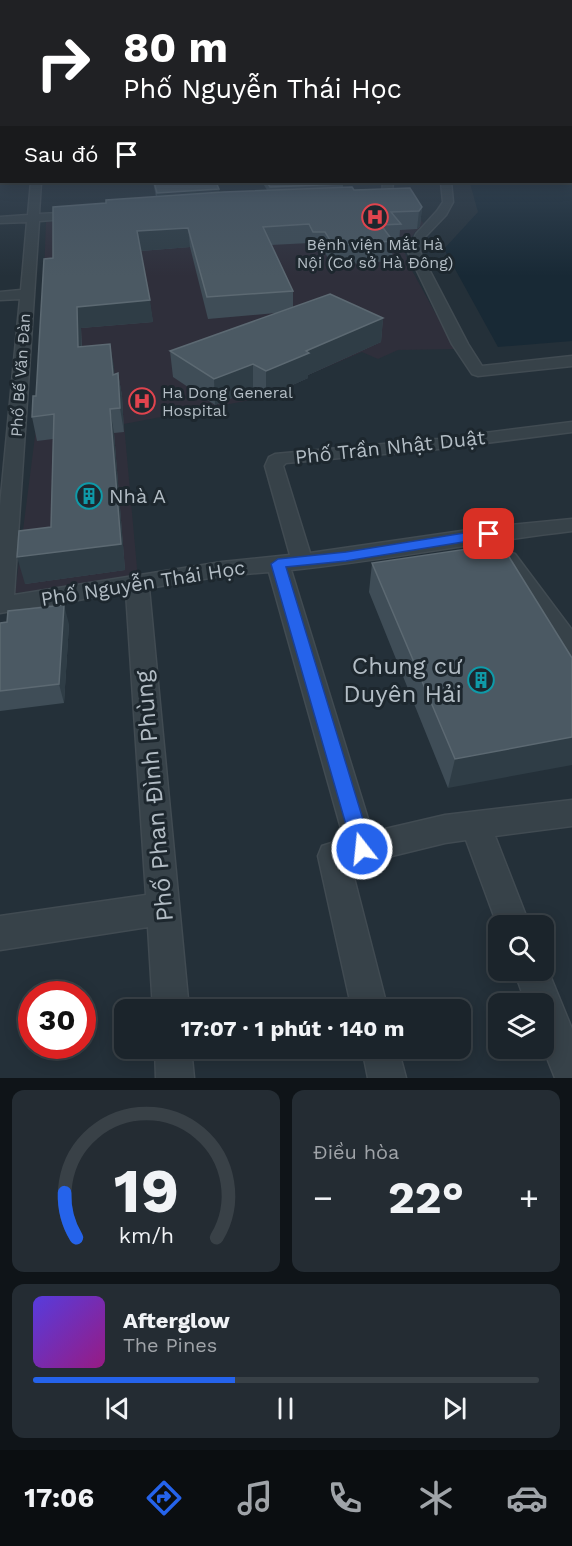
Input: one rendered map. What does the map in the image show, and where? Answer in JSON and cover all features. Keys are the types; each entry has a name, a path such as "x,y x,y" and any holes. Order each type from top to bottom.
{"street":[{"name":"Phố Bế Văn Đàn","path":"1,605 8,426 27,294 36,183"},
{"path":"354,200 387,198 387,183"},
{"path":"447,183 448,202 442,213 420,236 414,252 460,345 478,371 572,362"},
{"path":"0,220 91,214"},
{"path":"0,296 27,294"},
{"name":"Phố Trần Nhật Duật","path":"290,562 274,466 276,461 282,458 438,444 572,427"},
{"name":"Phố Nguyễn Thái Học","path":"1,605 222,569 346,556 489,534 572,525"},
{"path":"489,534 572,648"},
{"path":"290,562 362,849"},
{"name":"Phố Phan Đình Phùng","path":"137,583 170,999"},
{"path":"367,999 333,856 445,830 572,813"},
{"path":"476,825 510,915"},
{"path":"0,933 163,909"},
{"path":"535,981 572,1075"},
{"path":"174,1059 175,1078"},
{"path":"383,1059 387,1078"}],"shaded area":[{"path":"470,183 572,183 572,341 498,347 444,249 478,212"},
{"name":"Ha Dong General Hospital","path":"325,204 415,212 426,227 415,232 404,250 409,265 455,349 398,350 378,359 362,352 306,376 308,378 266,397 124,424 138,579 15,593 39,405 46,222"}],"building":[{"path":"154,183 216,183 219,189 157,193"},
{"path":"268,183 343,184 270,187"},
{"path":"352,187 354,190 410,188 422,207 419,211 391,212 401,224 381,225 393,241 333,245 325,232 313,232 309,224 263,227 293,291 207,297 188,228 137,231 150,300 77,307 78,347 110,344 113,375 118,373 120,408 110,409 121,544 17,557 19,531 51,527 54,414 32,417 33,396 36,396 44,259 53,258 53,207 106,203 106,200 223,192"},
{"path":"330,294 383,318 266,371 253,364 214,379 170,351"},
{"name":"Chung cư Duyên Hải","path":"501,544 572,658 572,737 455,759 372,563"},
{"path":"64,605 59,684 0,691 0,623 7,622 8,611"}],"place":[{"name":"Bệnh viện Mắt Hà Nội (Cơ sở Hà Đông)","path":"375,217"},
{"name":"Ha Dong General Hospital","path":"142,401"},
{"name":"Nhà A","path":"89,496"},
{"name":"Chung cư Duyên Hải","path":"481,680"}],"route":[{"path":"362,849 278,564 489,534"}]}
